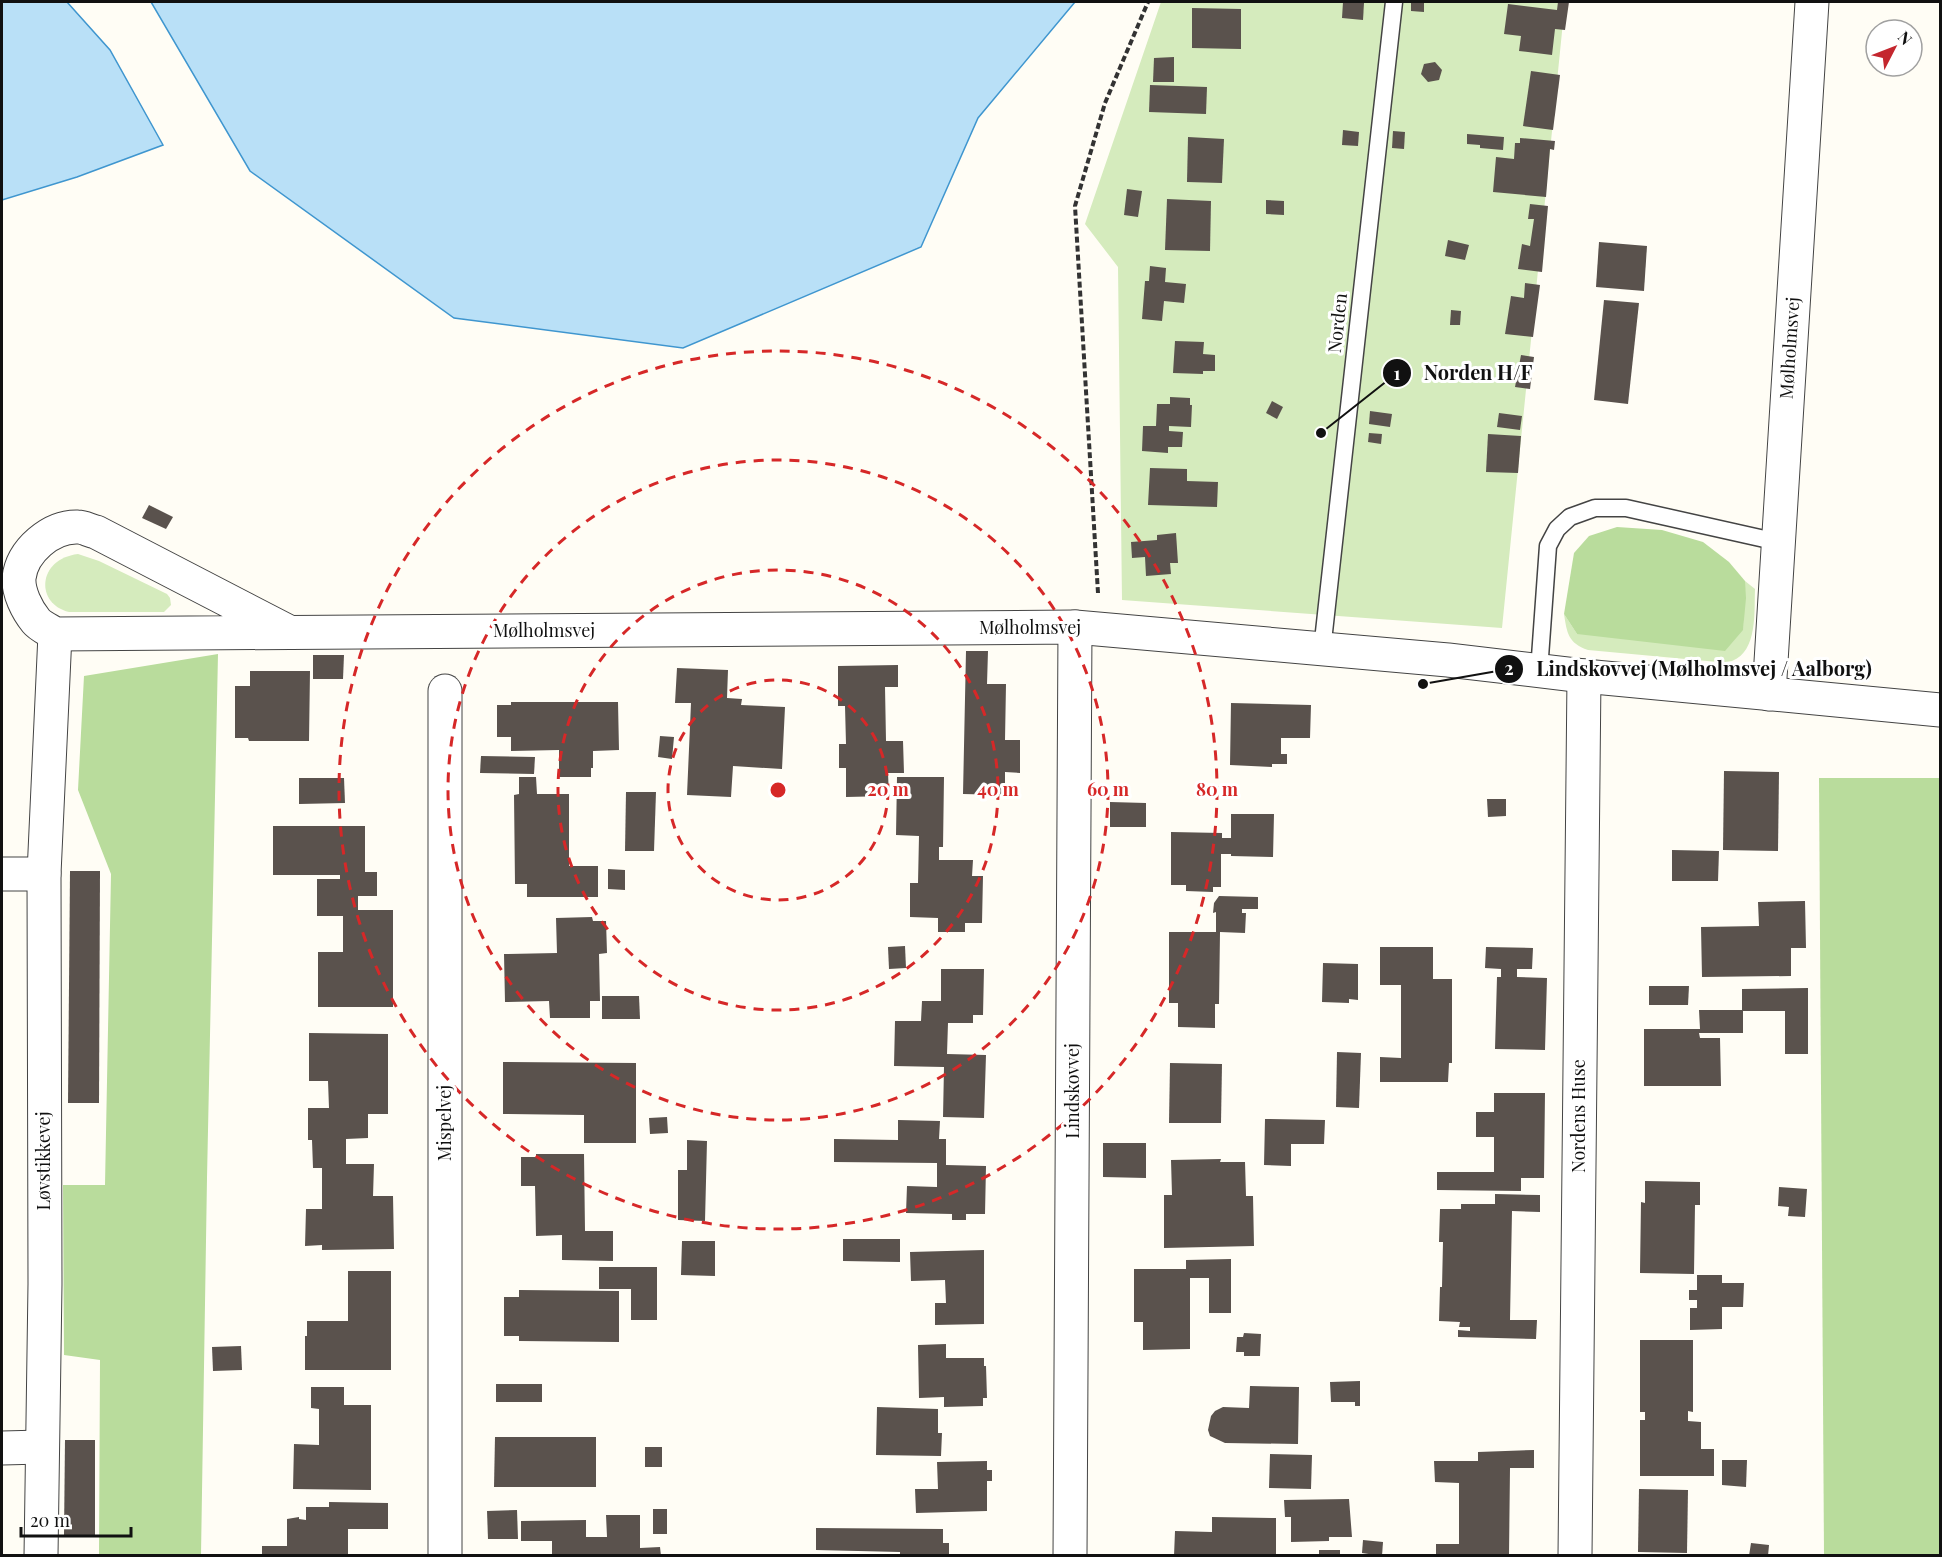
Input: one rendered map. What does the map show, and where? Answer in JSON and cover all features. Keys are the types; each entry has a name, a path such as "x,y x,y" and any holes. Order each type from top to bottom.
{"street":[{"name":"Mølholmsvej","path":"1769,694 1812,2"},
{"name":"Mølholmsvej","path":"289,632 96,532 79,527 62,529 41,541 26,557 19,579 23,601 36,622 55,634 1087,628 1432,659 1941,710"},
{"name":"Lindskovvej","path":"1070,1556 1087,628"},
{"name":"Løvstikkevej","path":"41,1556 45,1284 44,874 55,634"},
{"name":"Nordens Huse","path":"1575,1556 1584,676"},
{"name":"Mispelvej","path":"445,691 445,1556"},
{"path":"2,874 44,874"},
{"path":"2,1448 42,1447"}],"lane":[{"name":"Norden","path":"1322,650 1394,2"},
{"path":"1539,671 1548,546 1557,529 1570,517 1595,508 1626,508 1778,542"}],"path":[{"path":"1087,628 1075,206 1105,103 1148,2"}],"green space":[{"path":"1161,2 1565,2 1502,628 1122,600 1118,267 1085,224"},
{"path":"1617,527 1662,530 1703,542 1729,562 1745,581 1746,598 1743,630 1725,651 1577,634 1564,614 1574,553 1589,536"},
{"path":"78,554 99,561 167,594 171,605 164,612 69,612 58,607 50,600 46,591 45,582 48,572 64,558"},
{"path":"1745,581 1755,589 1753,630 1746,649 1732,661 1718,662 1588,650 1572,641 1566,627 1564,614 1577,634 1743,630"},
{"path":"218,654 201,1555 99,1555 100,1360 64,1355 63,1185 105,1185 111,874 78,790 84,676"},
{"path":"1819,778 1940,778 1940,1555 1824,1555"}],"water":[{"path":"2,2 67,2 110,50 163,145 77,177 2,200"},
{"path":"151,2 1075,2 978,118 921,247 683,348 454,318 250,171"}],"building":[{"path":"1343,2 1364,3 1363,20 1342,18"},
{"path":"1411,2 1424,2 1424,12 1411,11"},
{"path":"1558,2 1569,2 1565,30 1555,29 1552,55 1519,51 1521,36 1504,34 1508,4 1557,10"},
{"path":"1192,8 1241,9 1241,49 1192,48"},
{"path":"1174,57 1174,82 1153,82 1154,58"},
{"path":"1435,62 1442,70 1439,80 1428,82 1421,74 1424,64"},
{"path":"1531,71 1560,75 1553,130 1523,126"},
{"path":"1150,85 1207,87 1206,114 1149,112"},
{"path":"1343,130 1359,132 1358,146 1342,145"},
{"path":"1393,131 1405,132 1404,149 1392,148"},
{"path":"1467,134 1504,137 1503,150 1480,148 1480,145 1467,144"},
{"path":"1188,137 1224,139 1222,183 1187,182"},
{"path":"1520,138 1555,141 1554,150 1550,149 1546,197 1493,192 1496,157 1514,159 1515,143 1520,143"},
{"path":"1127,189 1142,191 1138,217 1124,215"},
{"path":"1167,199 1211,201 1210,251 1165,250"},
{"path":"1266,200 1284,201 1284,215 1266,214"},
{"path":"1530,204 1548,206 1542,272 1518,269 1522,244 1530,246 1534,219 1528,219"},
{"path":"1448,240 1469,245 1465,260 1445,256"},
{"path":"1599,242 1647,246 1644,291 1596,287"},
{"path":"1150,266 1166,268 1165,282 1186,284 1184,303 1164,301 1162,321 1142,319 1145,281 1149,281"},
{"path":"1525,283 1540,285 1533,337 1505,334 1511,296 1524,298"},
{"path":"1604,300 1639,303 1628,404 1594,400"},
{"path":"1451,310 1461,311 1460,325 1450,325"},
{"path":"1175,341 1204,342 1203,354 1215,355 1215,371 1203,371 1203,374 1173,373"},
{"path":"1521,355 1534,357 1530,389 1515,387"},
{"path":"1170,397 1190,398 1190,405 1192,405 1191,427 1169,426 1169,431 1183,432 1182,447 1168,447 1168,453 1142,451 1143,426 1156,426 1157,404 1170,404"},
{"path":"1272,401 1283,407 1277,419 1266,413"},
{"path":"1370,411 1392,414 1390,427 1369,424"},
{"path":"1499,413 1522,416 1520,430 1497,427"},
{"path":"1369,433 1382,434 1381,444 1368,442"},
{"path":"1488,434 1521,436 1518,473 1486,472"},
{"path":"1150,468 1187,469 1187,481 1218,482 1217,507 1148,505"},
{"path":"149,505 173,517 166,529 142,518"},
{"path":"1176,533 1178,563 1170,563 1171,574 1146,576 1145,557 1132,558 1131,542 1157,540 1157,535"},
{"path":"966,651 988,651 987,684 1006,684 1005,740 1020,740 1020,773 1005,772 1005,795 963,794"},
{"path":"313,655 344,655 343,679 313,679"},
{"path":"898,665 898,687 885,687 886,741 903,741 904,773 888,773 889,796 846,797 846,768 839,768 839,744 846,744 845,706 838,706 838,666"},
{"path":"677,668 728,670 727,698 742,699 741,705 785,707 782,769 733,766 731,797 687,795 691,703 675,703"},
{"path":"250,671 310,671 309,741 249,741 248,738 235,738 235,686 250,686"},
{"path":"511,702 618,702 619,750 593,751 591,777 559,777 559,750 511,751 511,737 497,737 497,705 511,705"},
{"path":"1231,703 1311,705 1310,738 1281,738 1281,754 1287,754 1287,764 1272,764 1272,767 1230,765"},
{"path":"660,736 674,737 672,759 658,757"},
{"path":"481,756 535,757 534,774 480,773"},
{"path":"1724,771 1779,772 1778,851 1723,850"},
{"path":"519,777 536,777 537,794 569,794 569,866 598,866 598,897 527,897 527,884 515,884 514,795 519,794"},
{"path":"897,777 944,777 943,847 939,847 939,860 973,860 972,876 983,876 982,923 965,923 965,932 938,932 938,918 910,917 910,883 918,883 919,836 896,835"},
{"path":"299,778 344,778 345,803 299,804"},
{"path":"626,792 656,792 654,851 625,851"},
{"path":"1487,799 1506,799 1506,816 1488,817"},
{"path":"1110,802 1146,803 1146,827 1110,827"},
{"path":"1231,814 1274,814 1273,857 1221,854 1221,887 1213,887 1213,892 1186,891 1186,885 1171,885 1171,832 1222,833 1222,838 1231,838"},
{"path":"273,826 365,826 365,872 377,872 377,896 358,896 358,910 393,910 393,1007 318,1007 318,952 343,952 343,916 317,916 317,879 340,879 340,875 273,875"},
{"path":"1672,850 1719,851 1718,881 1672,881"},
{"path":"608,869 625,870 625,890 608,889"},
{"path":"70,871 100,871 99,1103 68,1103"},
{"path":"1219,896 1258,897 1258,909 1242,909 1242,913 1246,913 1245,933 1220,932 1219,1004 1215,1004 1215,1028 1178,1027 1178,1003 1169,1003 1169,932 1216,932 1216,912 1213,913 1214,903"},
{"path":"1805,901 1806,948 1791,948 1791,976 1702,977 1701,927 1759,926 1758,902"},
{"path":"592,917 593,921 606,921 607,953 599,954 600,1001 590,1001 590,1018 550,1018 549,1001 505,1002 504,954 557,953 556,918"},
{"path":"905,946 906,968 889,969 888,947"},
{"path":"1380,947 1433,947 1433,979 1452,979 1452,1063 1449,1063 1448,1082 1380,1082 1380,1057 1401,1058 1401,985 1380,985"},
{"path":"1486,947 1533,948 1532,969 1517,969 1517,977 1547,978 1545,1050 1495,1049 1497,977 1501,977 1501,969 1485,968"},
{"path":"1323,963 1358,964 1358,1000 1349,999 1349,1003 1322,1002"},
{"path":"941,969 984,969 983,1015 973,1015 973,1023 948,1023 947,1054 986,1055 984,1118 943,1117 944,1067 894,1066 895,1021 921,1021 922,1001 941,1001"},
{"path":"1649,986 1689,986 1688,1005 1649,1005"},
{"path":"1808,988 1808,1054 1785,1054 1785,1011 1743,1011 1743,1033 1699,1033 1700,1038 1720,1038 1721,1086 1644,1086 1644,1029 1700,1029 1699,1010 1742,1010 1742,989"},
{"path":"602,996 639,996 640,1019 602,1019"},
{"path":"309,1033 388,1034 388,1114 368,1114 368,1138 346,1139 346,1164 374,1164 373,1196 393,1196 394,1249 322,1250 322,1245 305,1246 306,1209 322,1209 322,1168 313,1168 312,1140 308,1140 308,1108 329,1108 328,1081 309,1081"},
{"path":"1337,1052 1361,1053 1359,1108 1336,1107"},
{"path":"503,1062 636,1063 636,1143 584,1143 584,1115 503,1114"},
{"path":"1170,1063 1222,1064 1221,1123 1169,1123"},
{"path":"1494,1093 1545,1093 1544,1178 1521,1178 1521,1191 1437,1190 1437,1172 1494,1172 1494,1137 1476,1137 1476,1112 1494,1112"},
{"path":"667,1117 668,1133 650,1134 649,1118"},
{"path":"1265,1119 1325,1120 1324,1144 1291,1144 1291,1166 1264,1165"},
{"path":"898,1120 940,1121 939,1139 946,1139 946,1165 986,1166 985,1214 966,1214 966,1220 952,1220 952,1214 906,1213 907,1186 937,1187 937,1163 834,1162 834,1139 898,1140"},
{"path":"687,1140 707,1141 705,1221 678,1220 678,1170 687,1170"},
{"path":"1103,1143 1146,1143 1146,1178 1103,1177"},
{"path":"536,1154 584,1154 585,1231 613,1231 613,1261 562,1260 562,1235 536,1236 535,1186 521,1186 521,1157 536,1157"},
{"path":"1221,1159 1220,1162 1245,1162 1246,1196 1253,1196 1254,1246 1164,1248 1164,1195 1172,1195 1171,1160"},
{"path":"1645,1181 1700,1182 1700,1205 1695,1205 1694,1274 1640,1273 1641,1202 1645,1203"},
{"path":"1779,1187 1807,1189 1805,1217 1788,1216 1789,1207 1778,1206"},
{"path":"1495,1194 1540,1195 1540,1212 1512,1211 1510,1320 1537,1320 1536,1339 1458,1337 1458,1330 1470,1331 1470,1327 1459,1327 1460,1322 1439,1321 1443,1242 1439,1242 1440,1209 1461,1209 1461,1204 1495,1204"},
{"path":"843,1239 900,1239 900,1262 843,1261"},
{"path":"682,1241 715,1241 715,1276 681,1275"},
{"path":"984,1250 984,1324 935,1325 935,1303 946,1303 945,1280 911,1281 910,1252"},
{"path":"1231,1259 1231,1313 1209,1313 1209,1278 1190,1278 1190,1349 1143,1350 1143,1322 1134,1322 1134,1269 1186,1269 1186,1260"},
{"path":"599,1267 657,1267 657,1320 631,1320 631,1289 599,1289"},
{"path":"348,1271 391,1271 391,1370 305,1370 307,1321 348,1321"},
{"path":"1697,1275 1722,1275 1722,1283 1744,1283 1743,1307 1722,1307 1722,1329 1690,1330 1690,1308 1697,1308 1697,1300 1689,1300 1689,1290 1697,1290"},
{"path":"519,1290 619,1291 619,1342 519,1341 519,1336 504,1336 504,1297 519,1297"},
{"path":"1244,1333 1261,1334 1260,1356 1244,1356 1244,1352 1236,1352 1237,1337 1243,1337"},
{"path":"1640,1340 1693,1340 1693,1412 1688,1411 1688,1421 1701,1422 1701,1449 1714,1449 1714,1476 1640,1476 1640,1420 1645,1420 1645,1412 1640,1412"},
{"path":"946,1344 946,1358 984,1358 987,1398 983,1398 983,1406 944,1407 944,1397 919,1398 918,1345"},
{"path":"241,1346 242,1370 213,1371 212,1347"},
{"path":"1360,1381 1360,1406 1355,1406 1355,1402 1331,1402 1330,1382"},
{"path":"496,1384 542,1384 542,1402 496,1402"},
{"path":"1250,1386 1299,1387 1298,1444 1225,1443 1210,1436 1208,1430 1211,1416 1215,1411 1223,1407 1249,1408"},
{"path":"311,1387 344,1387 344,1405 371,1405 371,1490 293,1489 294,1444 319,1445 319,1409 311,1408"},
{"path":"877,1407 938,1409 938,1433 942,1433 941,1456 876,1455"},
{"path":"495,1437 596,1437 596,1487 494,1487"},
{"path":"65,1440 95,1440 95,1535 64,1535"},
{"path":"645,1447 662,1447 662,1467 645,1467"},
{"path":"1534,1450 1534,1468 1510,1468 1509,1556 1436,1556 1436,1544 1459,1544 1459,1483 1435,1482 1434,1461 1478,1461 1478,1452"},
{"path":"1270,1454 1312,1455 1311,1489 1269,1488"},
{"path":"1722,1460 1747,1460 1746,1487 1722,1485"},
{"path":"987,1461 987,1470 992,1470 992,1481 987,1481 987,1511 916,1513 915,1489 938,1489 937,1462"},
{"path":"1639,1489 1688,1490 1687,1553 1638,1552"},
{"path":"1349,1499 1352,1537 1329,1537 1329,1541 1291,1542 1291,1517 1285,1517 1284,1500"},
{"path":"329,1502 388,1503 388,1529 348,1529 348,1556 262,1556 262,1546 287,1546 287,1519 299,1517 299,1519 306,1520 306,1507 329,1507"},
{"path":"653,1509 667,1509 667,1534 653,1534"},
{"path":"517,1510 518,1539 488,1539 487,1511"},
{"path":"606,1515 640,1515 640,1548 660,1547 661,1556 552,1556 552,1541 521,1541 521,1521 586,1520 586,1537 607,1537"},
{"path":"1212,1517 1276,1518 1276,1556 1174,1556 1175,1531 1212,1532"},
{"path":"816,1528 943,1529 943,1543 949,1543 949,1556 900,1556 900,1552 816,1550"},
{"path":"1363,1540 1383,1542 1382,1556 1362,1553"},
{"path":"1751,1543 1769,1545 1768,1556 1749,1556"},
{"path":"1319,1550 1340,1550 1340,1556 1319,1556"}],"place":[{"name":"Norden H/F","path":"1321,433"},
{"name":"Lindskovvej (Mølholmsvej / Aalborg)","path":"1423,684"}]}
